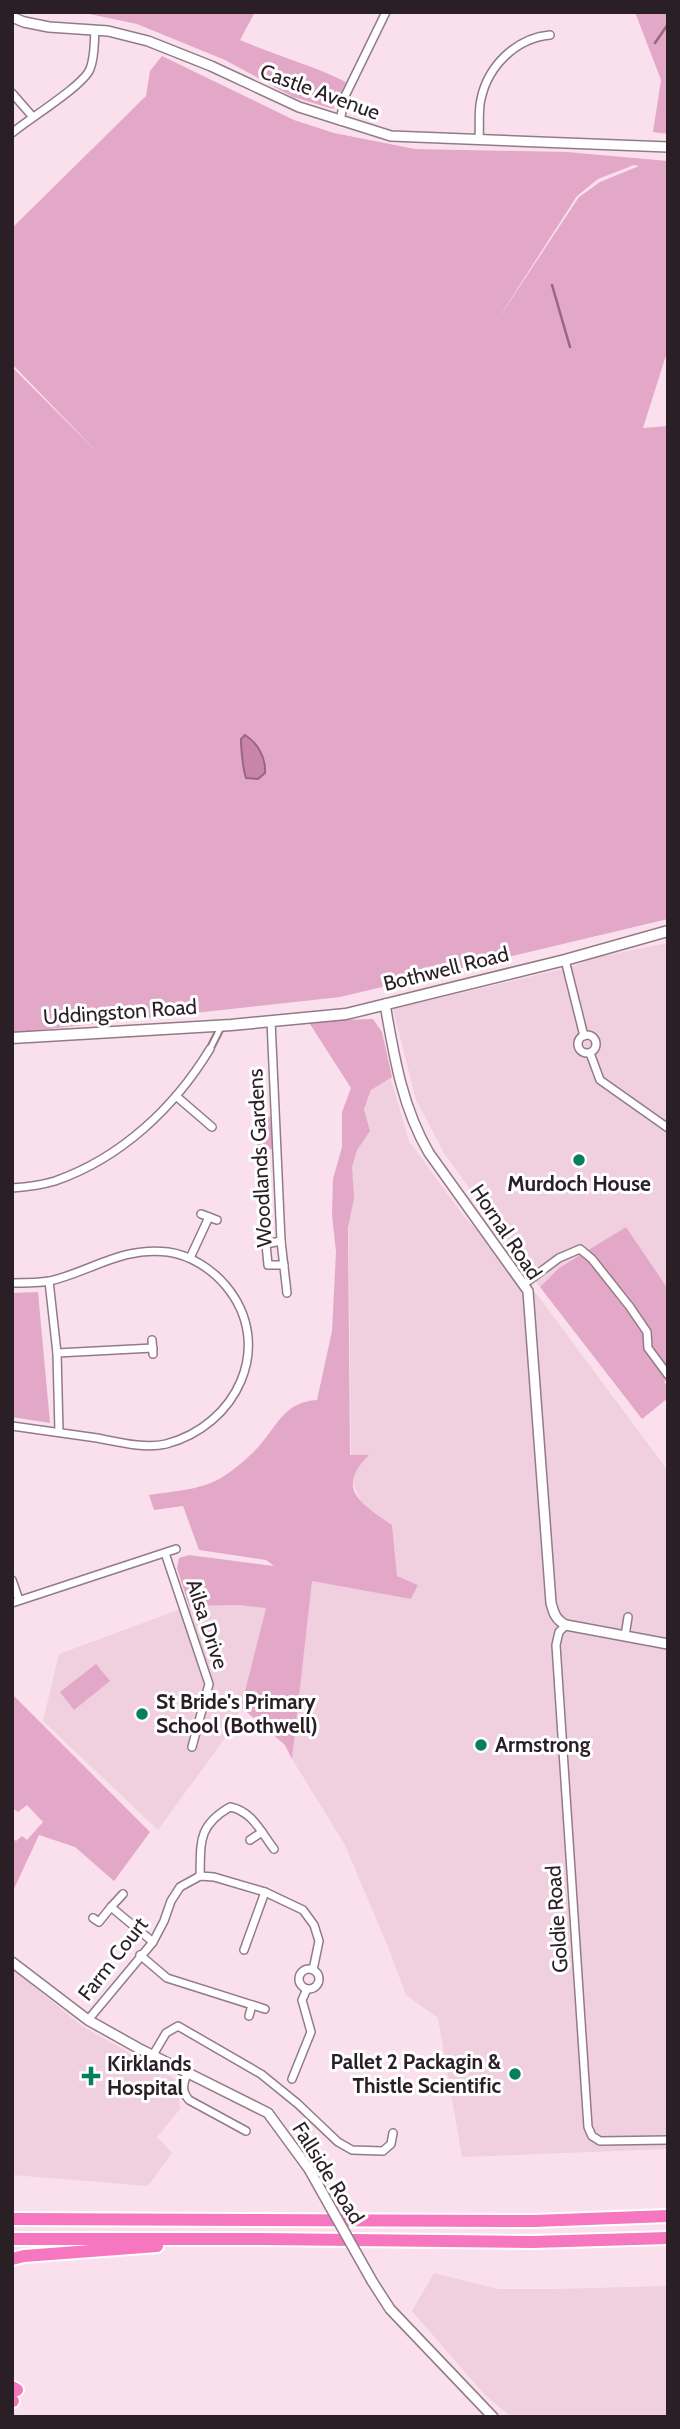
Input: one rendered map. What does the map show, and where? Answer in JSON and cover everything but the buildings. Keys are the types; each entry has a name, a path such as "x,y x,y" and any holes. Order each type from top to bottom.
{"highway":[{"path":"12,2220 534,2221 668,2216"},
{"path":"12,2239 533,2242 668,2238"},
{"path":"12,2259 262,2239"}],"main road":[{"name":"Bothwell Road","path":"226,1025 346,1014 565,960 668,931"},
{"name":"Uddingston Road","path":"12,1038 226,1025"}],"street":[{"path":"340,121 345,96 386,12"},
{"name":"Castle Avenue","path":"12,17 49,27 121,34 162,46 299,107 391,136 668,147"},
{"path":"12,133 77,85 90,72 95,30"},
{"path":"479,138 480,101 493,70 505,56 523,43 536,36 550,35"},
{"path":"12,93 32,116"},
{"path":"565,960 584,1036"},
{"name":"Hornal Road","path":"385,1004 398,1074 417,1131 429,1153 528,1291 551,1603 562,1623"},
{"name":"Woodlands Gardens","path":"271,1021 281,1241 287,1293"},
{"path":"12,1188 53,1182 87,1168 147,1127 176,1096 226,1025"},
{"path":"584,1036 590,1036 596,1042 595,1049 590,1053 584,1053 578,1046 579,1040 584,1036"},
{"path":"590,1053 600,1080 668,1128"},
{"path":"176,1096 212,1127"},
{"path":"190,1258 209,1217"},
{"path":"281,1241 266,1244 268,1265 284,1265"},
{"path":"524,1284 559,1258 580,1249 592,1259 647,1332 648,1348 668,1375"},
{"path":"12,1283 49,1281 122,1255 145,1251 168,1252 190,1258 221,1280 242,1310 247,1333 248,1359 240,1386 228,1405 212,1422 164,1444 132,1444 12,1426"},
{"path":"49,1281 57,1353 59,1432"},
{"path":"57,1353 153,1347"},
{"path":"12,1580 16,1602 176,1549"},
{"name":"Ailsa Drive","path":"165,1553 209,1684 192,1747"},
{"path":"625,1636 628,1617"},
{"path":"562,1623 668,1644"},
{"name":"Goldie Road","path":"562,1623 556,1645 588,2127 592,2136 600,2141 668,2140"},
{"path":"274,1849 242,1809 230,1807 214,1818 203,1835 200,1876 214,1877 265,1892 303,1910 314,1925 319,1941 313,1969"},
{"path":"250,1840 261,1832"},
{"name":"Farm Court","path":"88,2020 153,1942 180,1887 200,1876"},
{"path":"244,1950 246,1936 265,1892"},
{"path":"93,1918 99,1922 123,1894"},
{"path":"111,1908 153,1942"},
{"path":"141,1955 167,1978 265,2009"},
{"name":"Fallside Road","path":"12,1962 88,2020 268,2113 309,2169 390,2308 493,2417"},
{"path":"313,1969 320,1977 319,1984 314,1989 307,1989 301,1986 300,1976 304,1970 313,1969"},
{"path":"292,2079 311,2032 302,2000 307,1989"},
{"path":"249,2016 252,2005"},
{"path":"153,2055 166,2033 177,2026 261,2074 338,2142 352,2150 383,2151 391,2144 393,2133"},
{"path":"188,2072 183,2087 184,2095 246,2131"}],"shaded area":[{"path":"80,12 255,12 240,40 346,82 333,109 293,97 225,60 137,24"},
{"path":"635,12 668,12 668,134 653,132 661,80"},
{"path":"162,56 294,120 334,133 415,149 567,152 668,161 668,349 643,428 668,426 668,919 340,997 12,1033 12,367 101,456 12,364 12,228 146,96 150,71","holes":["634,165 639,166 600,182 579,197 496,322 577,196 598,179"]},
{"path":"245,735 263,756 265,773 258,779 246,778 241,739"},
{"path":"668,943 668,1289 626,1227 559,1268 540,1287 444,1153 416,1100 393,1009 571,967 593,958"},
{"path":"373,1019 382,1032 392,1077 371,1090 364,1110 370,1131 357,1150 352,1167 354,1198 348,1228 350,1455 369,1455 354,1478 356,1495 392,1525 397,1576 418,1585 411,1599 312,1581 292,1759 285,1745 241,1707 266,1608 238,1605 189,1606 177,1568 179,1558 189,1555 274,1566 266,1560 199,1550 183,1506 154,1510 149,1495 190,1489 219,1479 253,1453 283,1415 297,1405 317,1400 332,1331 336,1252 332,1215 333,1179 342,1147 342,1112 351,1088 308,1021"},
{"path":"390,1076 409,1141 463,1215 539,1297 668,1471 668,2149 462,2157 438,2018 406,1995 345,1845 292,1759 312,1580 411,1599 418,1585 397,1576 392,1525 361,1502 352,1481 355,1469 368,1455 351,1456 348,1157 372,1089"},
{"path":"270,1117 273,1149 258,1150 255,1118"},
{"path":"626,1227 668,1289 668,1379 664,1382 668,1387 668,1398 642,1419 540,1287 559,1268"},
{"path":"38,1292 50,1423 12,1417 12,1293"},
{"name":"St Bride's Primary School (Bothwell)","path":"238,1605 266,1608 241,1707 233,1727 158,1830 43,1721 59,1654 189,1606"},
{"path":"96,1664 110,1681 74,1710 60,1692"},
{"path":"12,1694 150,1832 114,1881 75,1847 39,1835 12,1893 12,1838 16,1841 22,1836 27,1840 43,1822 27,1805 18,1812 12,1808"},
{"name":"Kirklands Hospital","path":"12,1969 82,2026 177,2080 180,2109 157,2137 172,2153 148,2186 12,2175"},
{"path":"434,2273 497,2289 668,2286 668,2417 511,2417 484,2394 412,2311"}],"waterway":[{"path":"655,43 668,24"},
{"path":"552,285 570,347"}],"place":[{"name":"Murdoch House","path":"579,1160"},
{"name":"St Bride's Primary School (Bothwell)","path":"142,1714"},
{"name":"Armstrong","path":"481,1745"},
{"name":"Pallet 2 Packagin & Thistle Scientific","path":"515,2074"},
{"name":"Kirklands Hospital","path":"91,2076"}]}
